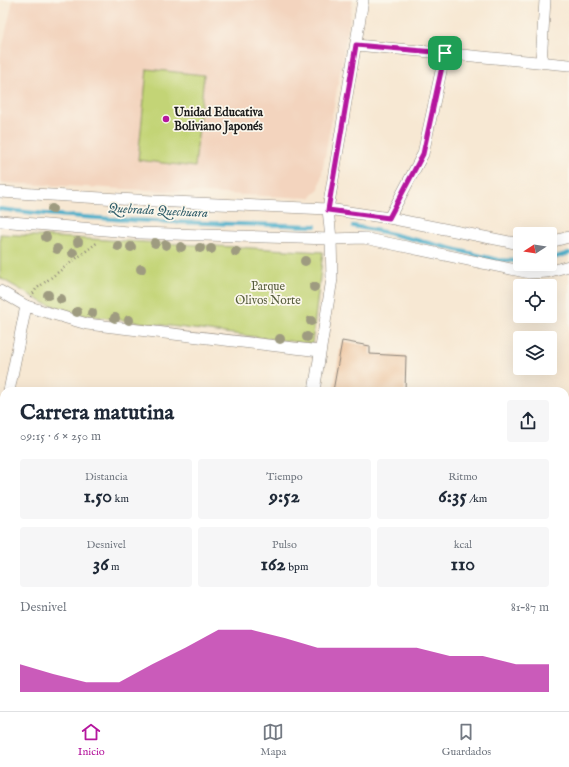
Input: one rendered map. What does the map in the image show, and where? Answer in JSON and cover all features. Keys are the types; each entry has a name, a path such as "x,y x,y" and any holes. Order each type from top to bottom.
{"street":[{"path":"315,387 332,279 331,240 328,210 363,0"},
{"path":"541,62 545,0"},
{"path":"356,45 569,65"},
{"path":"389,218 423,154 445,53"},
{"path":"0,192 328,210 389,218 513,243"},
{"path":"0,221 140,233 331,240 364,238 530,274 547,272 569,266"},
{"path":"557,240 569,237"},
{"path":"0,291 26,306 87,324 320,351"},
{"path":"10,387 26,306"}],"path":[{"path":"26,306 36,289 60,269 112,231"}],"shaded area":[{"name":"Unidad Educativa Boliviano Japonés","path":"13,0 353,0 319,189 310,198 5,183 0,181 0,57"}],"green space":[{"path":"147,69 204,75 195,167 138,160"},
{"name":"Parque Olivos Norte","path":"0,234 323,252 312,344 83,315 44,303 0,278"}],"building":[{"path":"342,341 370,346 370,354 406,356 405,387 334,387"}],"waterway":[{"name":"Quebrada Quechuara","path":"0,209 78,217 197,223 315,226"},
{"name":"Quebrada Quechuara","path":"353,226 384,232 498,260 513,261"},
{"name":"Quebrada Quechuara","path":"557,257 569,253"}],"place":[{"name":"Unidad Educativa Boliviano Japonés","path":"166,119"}],"route":[{"path":"356,45 445,53 423,154 389,218 328,210 356,45"}]}
